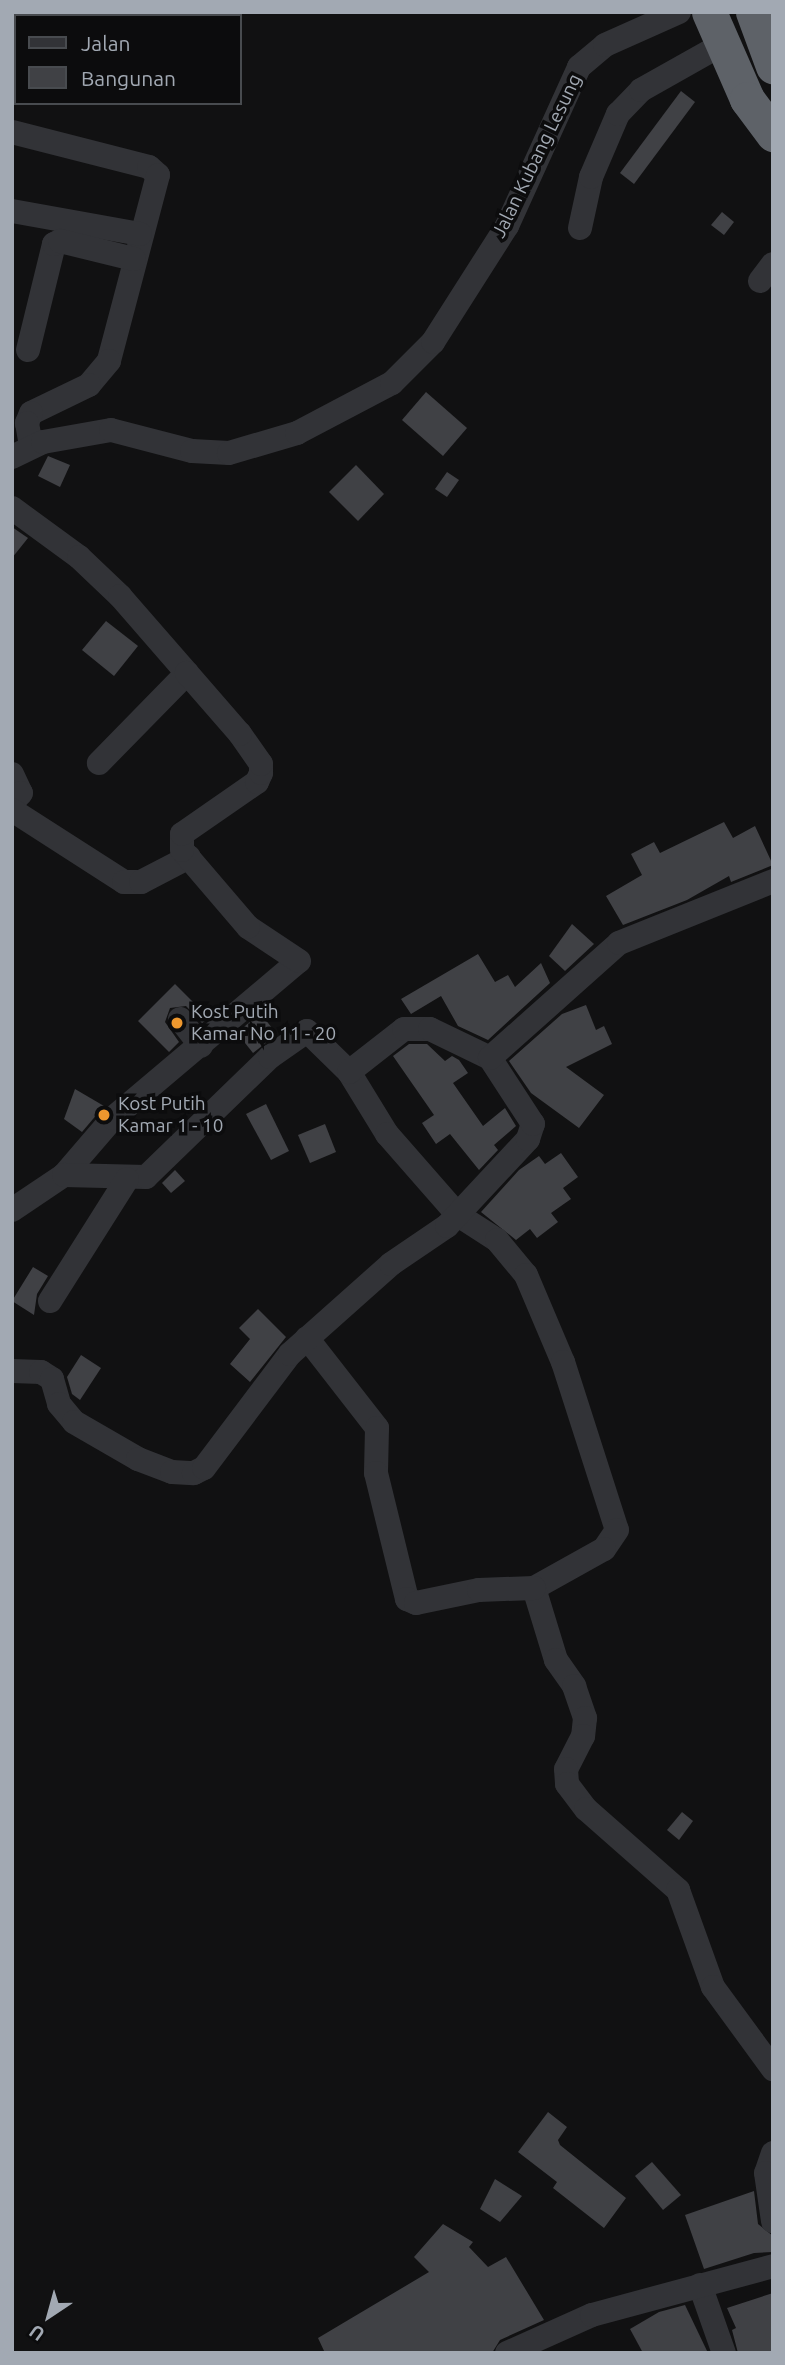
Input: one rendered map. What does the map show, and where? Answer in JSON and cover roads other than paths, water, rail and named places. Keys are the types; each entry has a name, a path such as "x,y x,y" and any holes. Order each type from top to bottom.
{"highway":[{"path":"709,12 721,45 747,99 773,134"},
{"path":"754,12 773,66"}],"street":[{"name":"Jalan Kubang Lesung","path":"22,451 123,430 192,451 229,453 297,433 392,383 433,342 507,226 579,67 615,39 679,12"},
{"path":"580,228 591,177 618,114 641,90 721,45"},
{"path":"12,132 149,167 158,175 140,234 109,361 89,385 31,413 22,451"},
{"path":"12,211 140,234"},
{"path":"28,350 54,244 60,241 134,259"},
{"path":"12,508 88,565 187,673 240,734 261,764 257,782 182,834 182,850 248,927 299,961 113,1118 64,1175 12,1210"},
{"path":"99,763 187,673"},
{"path":"12,774 21,793 12,803"},
{"path":"12,810 124,882 141,882 189,857"},
{"path":"490,1058 620,943 773,881"},
{"path":"180,1019 201,1046"},
{"path":"12,1371 41,1372 52,1378 59,1404 74,1422 138,1459 172,1472 194,1473 214,1461 290,1354 391,1264 458,1215 532,1131 529,1118 490,1058 430,1029 416,1028 391,1035 349,1072"},
{"path":"64,1175 82,1173 127,1179 146,1177 270,1057 307,1031 349,1072 387,1134 458,1215 497,1240 526,1275 563,1362 617,1530 604,1549 534,1588 479,1590 416,1603 407,1599 376,1473 377,1427 307,1338"},
{"path":"50,1301 127,1179"},
{"path":"534,1588 556,1660 574,1686 585,1718 583,1736 566,1769 567,1784 586,1809 678,1890 713,1987 773,2069"},
{"path":"773,2152 766,2173 773,2221"},
{"path":"507,2353 592,2315 773,2266"},
{"path":"700,2285 724,2353"}],"place":[{"name":"Kost Putih Kamar No 11 - 20","path":"177,1023"},
{"name":"Kost Putih Kamar 1 - 10","path":"104,1115"}]}
